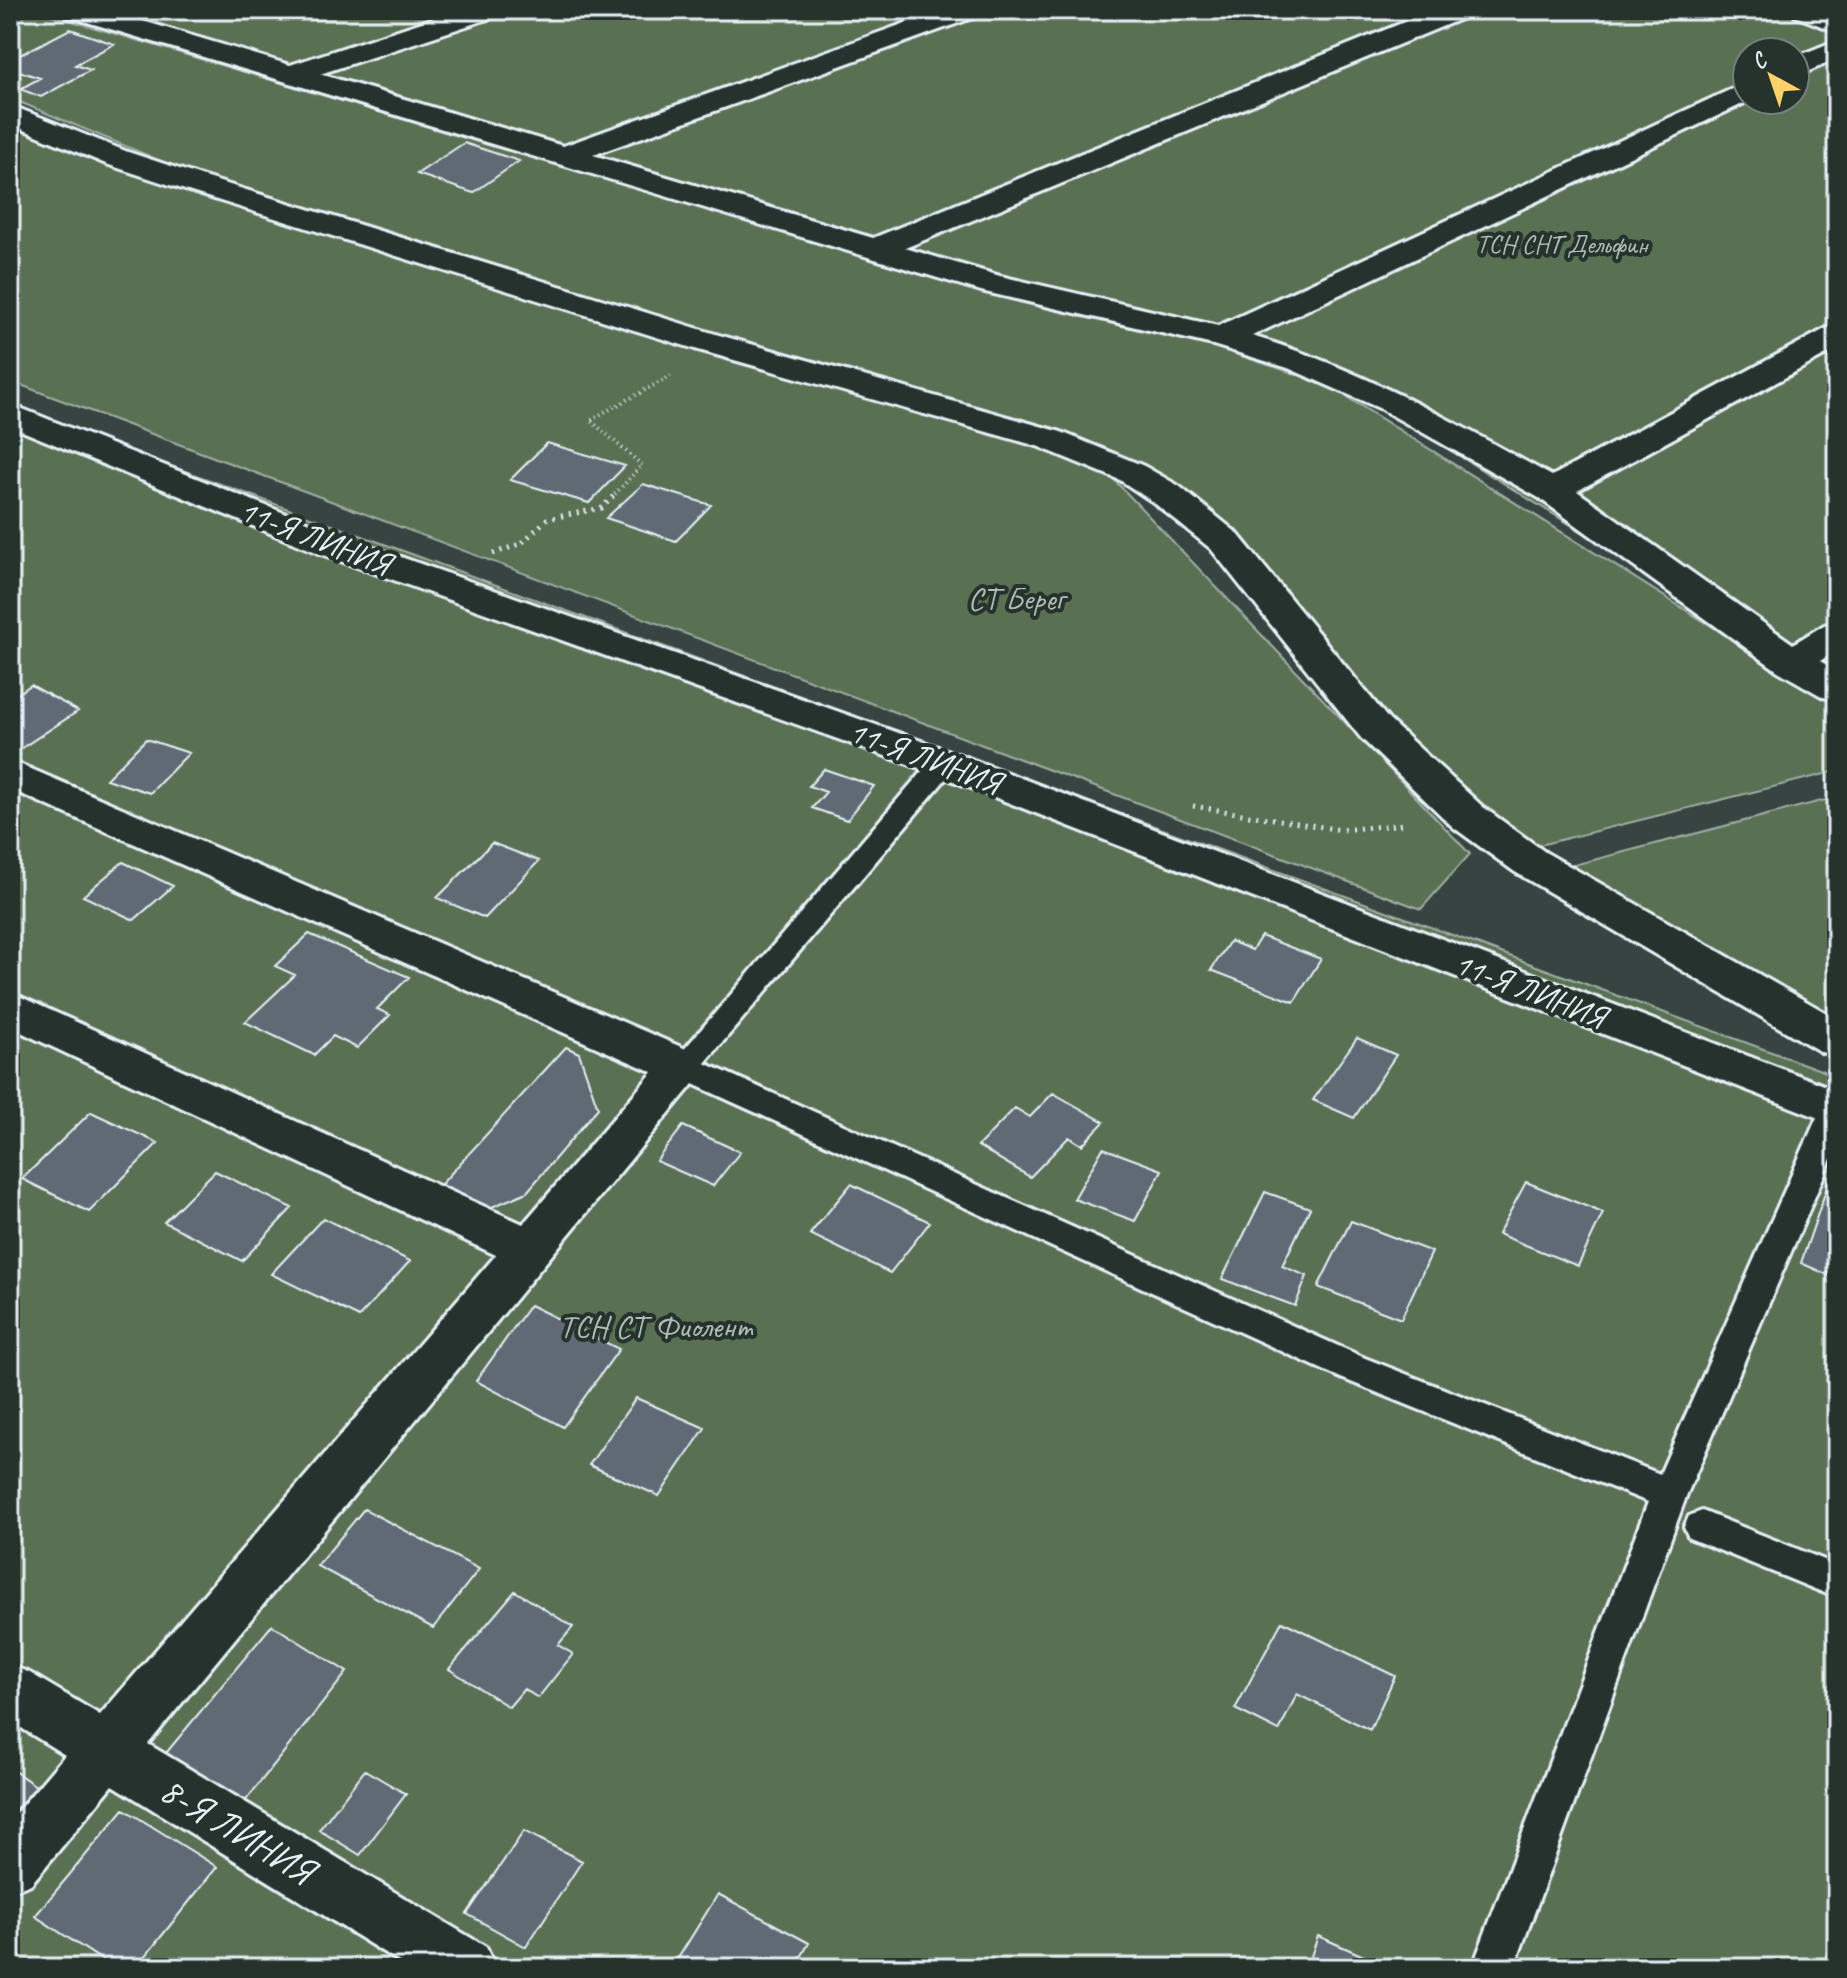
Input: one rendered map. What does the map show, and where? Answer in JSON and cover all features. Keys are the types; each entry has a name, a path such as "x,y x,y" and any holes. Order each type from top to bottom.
{"street":[{"path":"77,10 992,284 1222,337 1300,361 1391,401 1552,490 1792,662 1837,688"},
{"path":"291,74 487,10"},
{"path":"563,156 968,10"},
{"path":"875,249 1458,10"},
{"path":"1805,10 1837,24"},
{"path":"1811,60 1837,48"},
{"path":"1222,337 1731,98"},
{"path":"10,114 117,158 196,184 707,342 1090,453 1166,494 1224,541 1375,729 1468,817 1530,862 1837,1040"},
{"path":"1552,490 1837,336"},
{"name":"11-Я ЛИНИЯ","path":"10,414 334,546 944,763 1837,1108"},
{"path":"1792,662 1837,633"},
{"path":"10,773 602,1028 684,1067 104,1749 10,1864"},
{"path":"10,1008 528,1248"},
{"name":"8-Я ЛИНИЯ","path":"10,1691 465,1968"}],"lane":[{"path":"944,763 684,1067 1353,1368 1669,1494"},
{"path":"1493,1968 1669,1494 1837,1108"},
{"path":"1702,1527 1837,1582"}],"path":[{"path":"492,554 522,543 547,519 602,508 642,465 590,420 673,375 707,342"},
{"path":"1177,804 1341,830 1468,817"}],"green space":[{"path":"10,10 35,10 994,294 1214,347 1326,384 1837,705 1837,771 1528,848 1472,814 1134,461 173,166 10,98"},
{"name":"ТСН СНТ Дельфин","path":"111,10 1837,10 1837,684 1792,662 1335,379"},
{"name":"СТ Берег","path":"10,122 173,185 1102,467 1470,854 1421,909 10,381"},
{"name":"ТСН СТ Фиолент","path":"10,407 1837,1076 1837,1968 10,1968"},
{"path":"1837,797 1837,1024 1562,868"}],"building":[{"path":"70,29 114,44 75,65 91,70 41,97 20,89 40,78 10,68 10,60"},
{"path":"464,143 519,161 473,193 417,174"},
{"path":"547,443 625,466 589,503 510,480"},
{"path":"643,484 711,505 676,541 606,518"},
{"path":"31,685 78,711 17,751 10,748 10,699"},
{"path":"146,739 189,753 150,793 106,779"},
{"path":"824,769 874,786 847,820 812,808 826,792 809,786"},
{"path":"492,843 539,861 485,918 437,898"},
{"path":"123,862 173,886 134,920 83,896"},
{"path":"309,934 409,977 377,1009 390,1015 357,1048 333,1036 314,1055 245,1022 295,975 275,966"},
{"path":"1261,936 1321,959 1294,1002 1211,970 1230,941 1252,950"},
{"path":"1357,1038 1396,1055 1354,1118 1313,1100"},
{"path":"566,1047 579,1053 598,1108 527,1192 478,1213 434,1192"},
{"path":"1053,1093 1104,1122 1082,1145 1069,1137 1030,1177 978,1146 1015,1108 1030,1117"},
{"path":"91,1112 158,1143 89,1212 22,1179"},
{"path":"683,1126 740,1152 713,1186 656,1161"},
{"path":"1103,1148 1162,1170 1135,1221 1074,1199"},
{"path":"1837,1158 1837,1279 1801,1263"},
{"path":"215,1171 292,1208 242,1261 164,1222"},
{"path":"1526,1182 1603,1213 1578,1266 1498,1234"},
{"path":"851,1184 930,1222 890,1273 810,1234"},
{"path":"1265,1192 1310,1208 1282,1266 1307,1276 1295,1306 1222,1279"},
{"path":"323,1218 410,1261 359,1317 271,1274"},
{"path":"1351,1221 1432,1252 1401,1319 1318,1287"},
{"path":"530,1305 619,1349 563,1427 476,1381"},
{"path":"636,1398 705,1428 659,1496 589,1465"},
{"path":"364,1509 479,1569 433,1628 317,1566"},
{"path":"515,1591 573,1627 558,1645 573,1654 538,1698 524,1689 509,1707 449,1669"},
{"path":"1282,1621 1395,1676 1370,1730 1297,1694 1279,1731 1235,1709"},
{"path":"272,1625 347,1672 243,1804 166,1753"},
{"path":"10,1768 37,1787 10,1815"},
{"path":"365,1770 406,1794 360,1855 319,1830"},
{"path":"124,1809 217,1867 136,1968 114,1968 35,1916"},
{"path":"524,1831 582,1861 526,1947 467,1914"},
{"path":"718,1894 809,1943 795,1968 672,1968"},
{"path":"1318,1936 1391,1968 1307,1968"}]}
